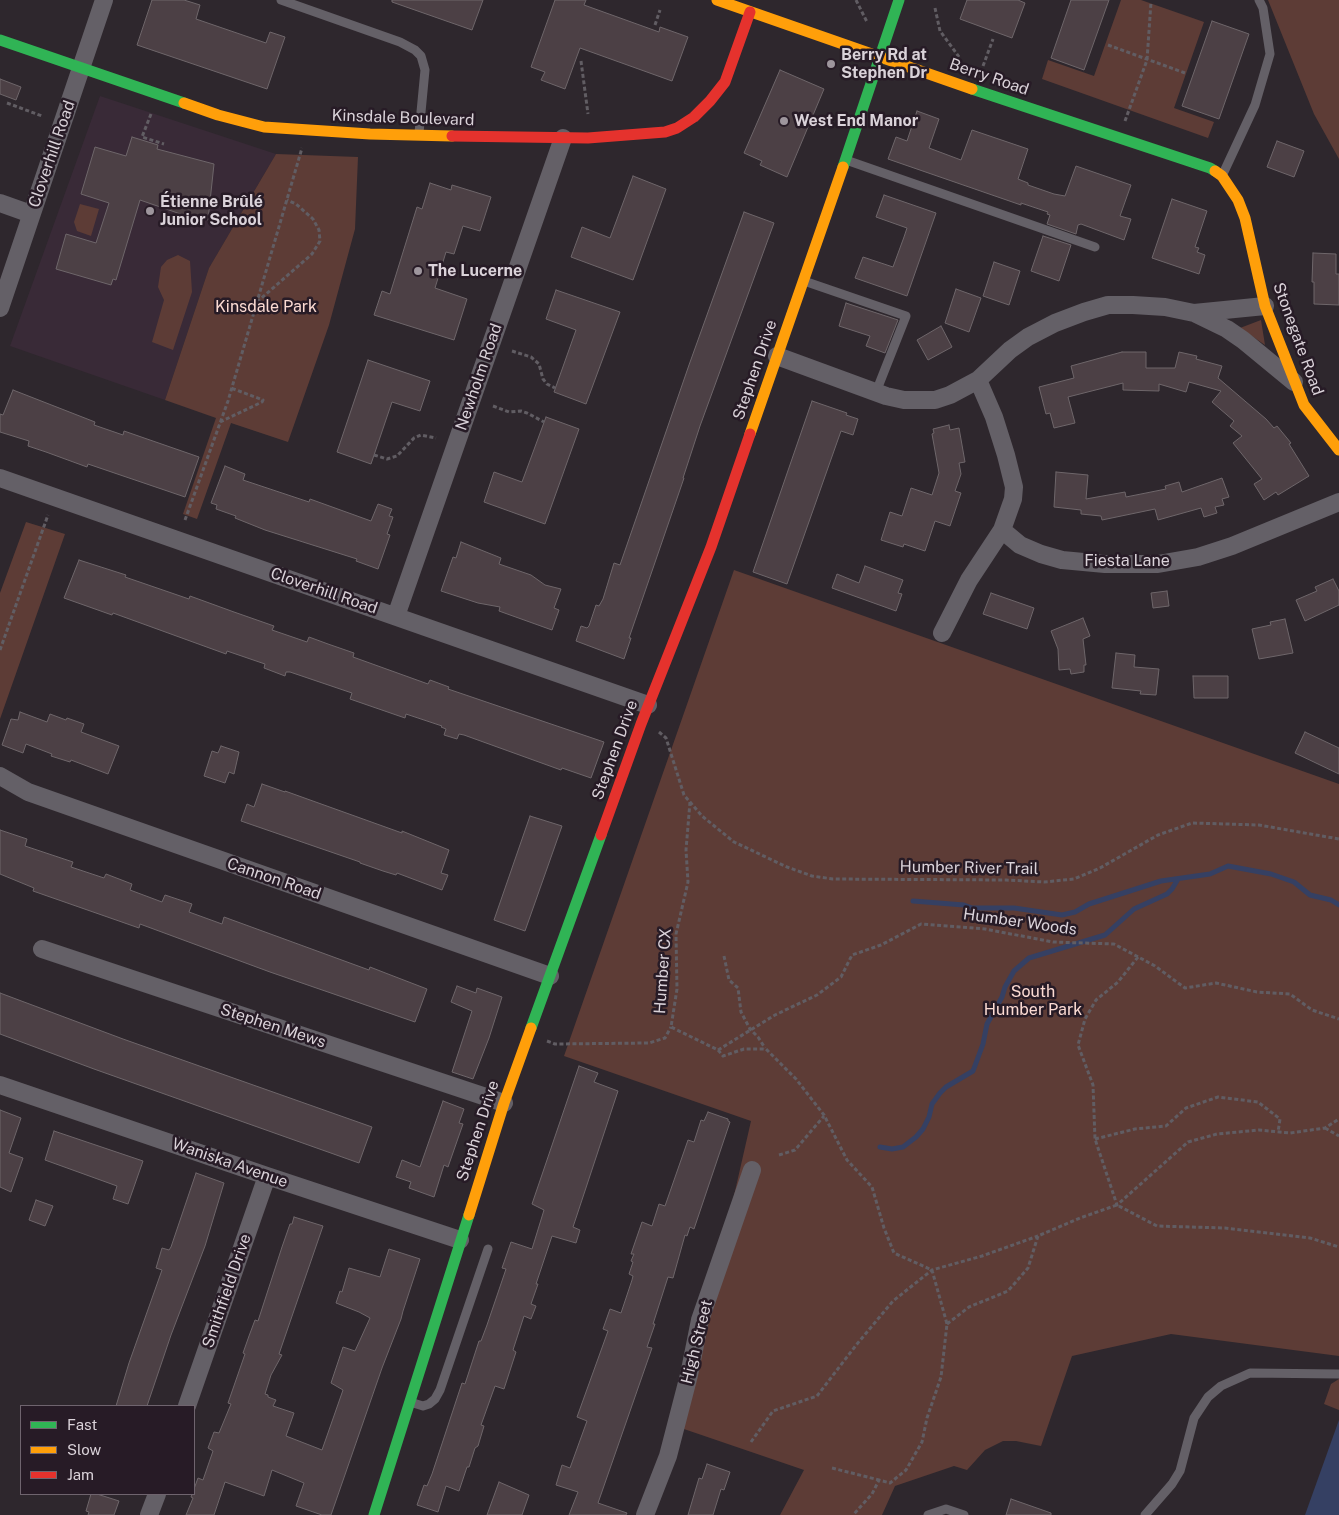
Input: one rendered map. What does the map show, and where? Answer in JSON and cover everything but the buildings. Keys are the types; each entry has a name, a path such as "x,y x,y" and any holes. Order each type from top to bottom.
{"street":[{"name":"Cloverhill Road","path":"0,308 104,0"},
{"name":"Berry Road","path":"717,0 1210,168 1222,176"},
{"name":"Stephen Drive","path":"374,1515 504,1103 648,705 711,547 846,160 899,0"},
{"name":"Kinsdale Boulevard","path":"0,40 239,121 264,127 306,131 419,136 563,138 626,136 665,132 677,128 694,117 725,82 750,12"},
{"name":"Newholm Road","path":"396,616 563,138"},
{"name":"Stonegate Road","path":"1222,176 1238,200 1245,218 1265,306 1294,382 1304,405 1339,450"},
{"path":"0,203 31,214"},
{"path":"777,356 876,392 904,400 934,400 950,395 978,380 995,363 1028,337 1055,323 1084,312 1108,306 1133,304 1165,307 1194,313 1243,340 1294,382"},
{"path":"1194,313 1265,306"},
{"path":"942,633 969,580 1002,530 1014,487 1003,443 978,380"},
{"name":"Cloverhill Road","path":"0,478 648,705"},
{"name":"Fiesta Lane","path":"1002,530 1020,545 1062,560 1105,564 1158,564 1198,557 1232,546 1339,502"},
{"name":"Cannon Road","path":"0,776 28,792 550,976"},
{"name":"Stephen Mews","path":"42,949 504,1103"},
{"name":"Waniska Avenue","path":"0,1085 460,1240"},
{"name":"High Street","path":"645,1515 668,1456 700,1320 752,1170"},
{"name":"Smithfield Drive","path":"187,1405 267,1176"},
{"path":"149,1515 157,1495"}],"lane":[{"path":"281,0 400,42 416,50 421,56 425,70 419,136"},
{"path":"1222,176 1255,104 1270,54 1263,8 1259,0"},
{"path":"846,160 1095,247"},
{"path":"803,281 906,316 876,392"},
{"path":"409,1402 423,1406 429,1404 435,1399 440,1390 488,1249"},
{"path":"1145,1515 1167,1490 1180,1471 1194,1418 1208,1398 1221,1386 1250,1373 1339,1374"},
{"path":"928,1515 946,1509 964,1515"}],"path":[{"path":"856,0 867,22"},
{"path":"1119,138 1147,60 1151,2"},
{"path":"935,8 940,31 959,57"},
{"path":"654,25 660,10"},
{"path":"983,66 993,39"},
{"path":"1108,45 1185,73"},
{"path":"580,61 588,114"},
{"path":"7,103 42,116"},
{"path":"150,114 142,137 164,144"},
{"path":"185,520 232,388 306,131"},
{"path":"256,303 312,254 320,241 319,230 313,219 296,204 287,200"},
{"path":"512,351 531,357 539,364 542,379 547,384 556,388"},
{"path":"220,422 263,400 232,388"},
{"path":"493,406 509,412 522,411 544,422"},
{"path":"374,455 387,459 397,456 414,438 421,435 436,438"},
{"path":"0,650 48,515"},
{"name":"Humber River Trail","path":"655,730 666,738 679,780 690,802 702,816 734,842 787,867 812,876 833,879 1044,882 1074,879 1100,868 1158,835 1192,823 1259,825 1339,839"},
{"name":"Humber CX","path":"690,802 686,850 688,882 676,934 677,989 672,1027 718,1050 723,1056 744,1049 766,1049"},
{"name":"Humber Woods","path":"718,1050 775,1015 817,995 841,977 852,955 881,945 921,924 985,928 1053,942 1114,944 1155,966 1185,988 1216,983 1257,992 1290,994 1312,1010 1339,1019"},
{"path":"724,956 729,980 738,988 741,1012 750,1029 766,1049 796,1079 824,1116 847,1160 872,1187 884,1228 894,1253 932,1270"},
{"path":"1138,957 1118,982 1096,1000 1085,1019 1078,1045 1093,1085 1095,1139 1117,1205 1157,1226 1225,1228 1310,1238 1339,1247"},
{"path":"528,1035 555,1044 649,1044 665,1038 672,1027"},
{"path":"1095,1139 1135,1129 1166,1126 1186,1108 1218,1097 1258,1102 1280,1119 1278,1132"},
{"path":"779,1155 795,1150 824,1116"},
{"path":"751,1442 773,1412 817,1396 893,1301 932,1270 982,1256 1117,1205 1188,1142 1217,1134 1259,1130 1290,1133 1326,1128 1339,1119"},
{"path":"1326,1128 1339,1136"},
{"path":"947,1324 969,1306 1008,1291 1028,1268 1038,1236"},
{"path":"832,1468 890,1483 906,1470 922,1442 927,1418 940,1377 947,1324 932,1270"},
{"path":"852,1515 872,1494 879,1480"}],"shaded area":[{"name":"Étienne Brûlé Junior School","path":"100,96 276,154 209,268 165,400 10,346"}],"green space":[{"path":"1121,0 1141,0 1204,22 1174,108 1214,122 1208,138 1042,79 1048,60 1094,76"},
{"path":"1268,0 1339,0 1339,159 1314,114"},
{"name":"Kinsdale Park","path":"276,154 358,157 355,229 329,325 288,442 231,423 197,519 183,514 216,418 165,400 209,268"},
{"path":"80,204 99,209 91,236 77,231 74,222"},
{"path":"178,255 190,261 192,292 173,350 152,342 164,300 158,287 161,267 167,260"},
{"path":"1261,320 1265,345 1240,328"},
{"path":"26,522 65,534 0,719 0,593"},
{"name":"South Humber Park","path":"734,570 1339,784 1339,1356 1171,1334 1072,1356 1041,1446 1016,1441 1003,1441 985,1450 967,1470 954,1466 895,1486 882,1515 780,1515 804,1470 681,1428 751,1121 564,1056"},
{"path":"1339,1379 1339,1410 1324,1404 1331,1384"}],"water":[{"path":"1339,1420 1339,1515 1305,1515"}],"waterway":[{"path":"913,901 964,905 972,908 1014,908 1062,915 1075,912 1089,904 1161,881 1210,874 1228,866 1271,874 1294,882 1310,895 1331,900 1339,905"},
{"path":"880,1147 892,1149 903,1147 916,1137 923,1129 929,1117 932,1104 940,1093 946,1087 973,1071 983,1044 987,1024 1014,971 1029,958 1105,935 1134,909 1167,894 1178,879"}],"traffic: fast":[{"path":"843,167 899,0"},
{"path":"0,40 184,103"},
{"path":"972,89 1215,171"},
{"path":"531,1028 601,835"},
{"path":"374,1515 469,1215"}],"traffic: slow":[{"path":"717,0 972,89"},
{"path":"184,103 218,115 264,127 370,134 452,136"},
{"path":"750,434 843,167"},
{"path":"1215,171 1222,176 1238,200 1245,218 1265,306 1304,405 1339,450"},
{"path":"469,1215 504,1103 531,1028"}],"traffic: jam":[{"path":"452,136 588,138 665,132 677,128 694,117 725,82 750,12"},
{"path":"601,835 641,724 711,547 750,434"}],"place":[{"name":"Berry Rd at Stephen Dr","path":"831,64"},
{"name":"West End Manor","path":"784,121"},
{"name":"Étienne Brûlé Junior School","path":"150,211"},
{"name":"The Lucerne","path":"418,271"}]}
